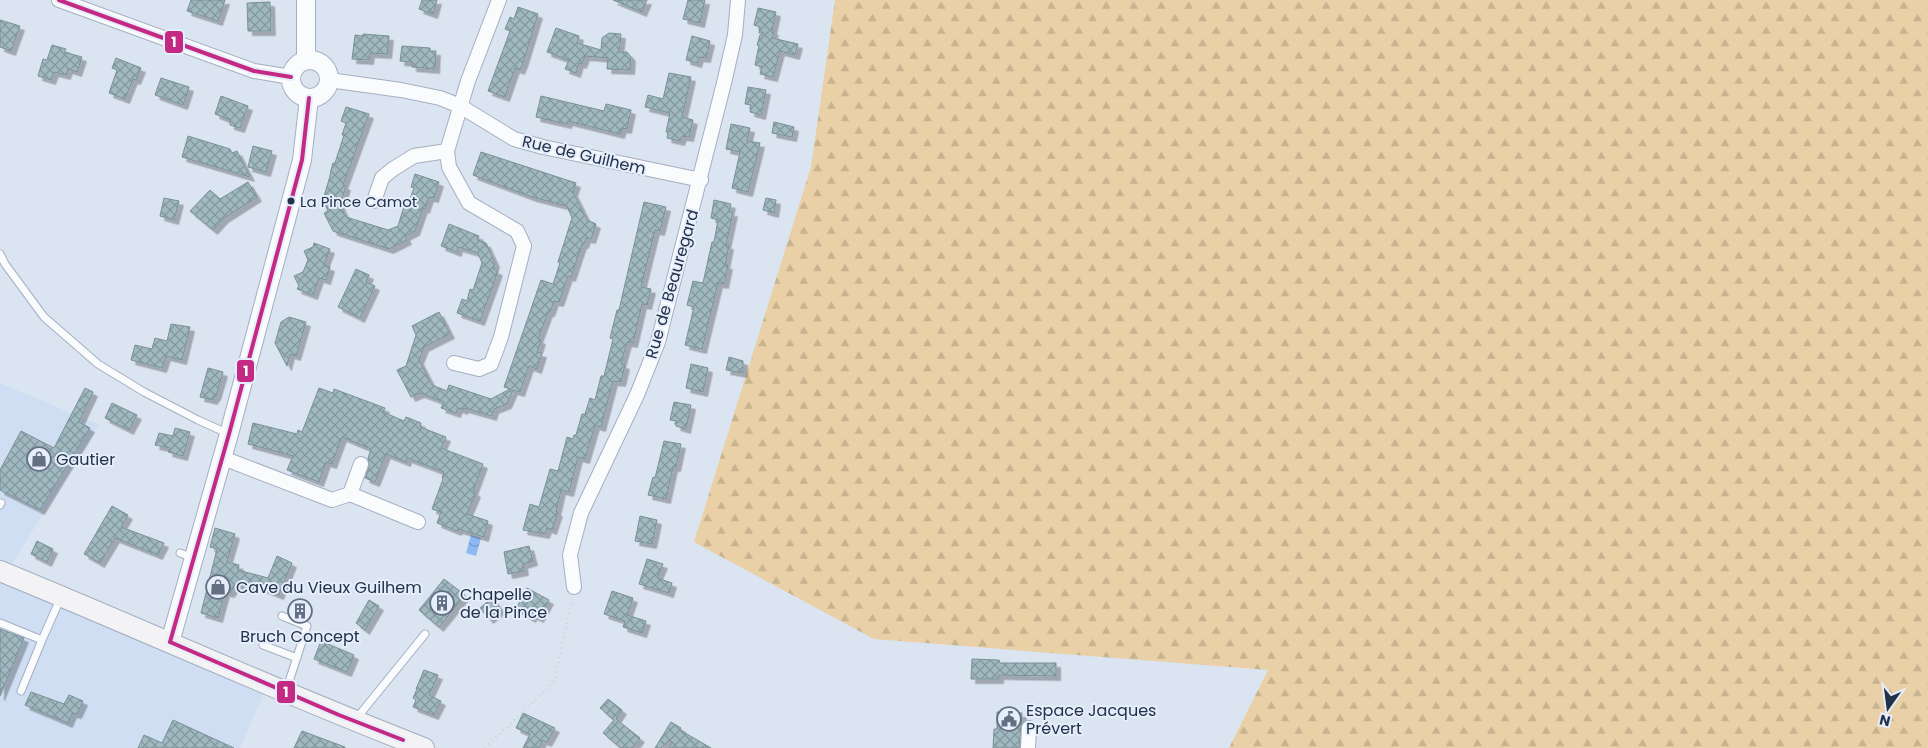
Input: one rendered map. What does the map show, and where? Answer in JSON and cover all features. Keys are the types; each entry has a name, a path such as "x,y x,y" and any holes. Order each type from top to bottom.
{"main road":[{"path":"0,571 286,691 405,744 424,748"}],"street":[{"path":"59,0 246,68 291,77"},
{"path":"306,0 306,60"},
{"path":"454,363 479,369 491,364 501,337 524,246 517,231 469,203 449,167 447,152 460,106 499,0"},
{"name":"Rue de Beauregard","path":"574,587 570,555 581,513 637,395 658,342 701,180 735,35 738,0"},
{"path":"306,60 320,62 328,73 329,80 328,86 320,94 309,98 298,93 291,77 294,68 306,60"},
{"name":"Rue de Guilhem","path":"329,80 401,90 440,98 460,106 514,139 543,148 701,180"},
{"path":"170,642 187,556 223,458 302,160 309,98"},
{"path":"374,201 382,178 393,169 414,156 447,152"},
{"path":"223,458 332,500 350,494 418,522"},
{"path":"350,494 361,464"},
{"path":"1028,748 1029,728"}],"lane":[{"path":"0,254 5,264 44,317 98,364 144,392 229,434"},
{"path":"21,691 62,596"},
{"path":"282,616 306,626 286,691"},
{"path":"0,622 42,640"},
{"path":"354,722 425,634"},
{"path":"264,645 297,658"}],"path":[{"path":"485,748 554,682 574,587"}],"shaded area":[{"path":"0,383 99,425 6,573 265,691 240,748 0,748"}],"green space":[{"path":"835,0 1928,0 1928,748 1229,748 1268,670 874,639 694,542 811,167"}],"water":[{"path":"471,535 481,538 476,556 466,553"}],"building":[{"path":"191,0 225,0 218,21 187,11"},
{"path":"422,0 437,0 433,14 419,9"},
{"path":"613,0 647,0 642,12"},
{"path":"688,0 705,0 700,23 683,19"},
{"path":"270,2 271,31 248,31 247,3"},
{"path":"518,7 538,14 523,63 520,70 515,68 505,97 488,91 510,31 505,29 510,17 514,19"},
{"path":"758,8 776,12 772,38 798,44 795,55 780,51 773,77 760,74 762,67 755,65 759,45 757,45 760,35 762,35 762,33 759,33 760,27 754,25"},
{"path":"0,20 20,26 11,51 0,47"},
{"path":"556,28 579,36 577,43 601,50 602,38 609,33 621,34 619,52 627,52 631,57 630,70 607,69 608,58 585,56 582,64 579,63 576,73 565,69 569,60 547,52"},
{"path":"363,34 389,36 387,54 370,53 369,60 352,59 355,35 363,36"},
{"path":"692,36 710,41 706,58 699,57 697,63 686,60"},
{"path":"52,45 66,49 64,52 82,57 77,72 68,69 66,75 54,72 51,80 38,76 43,59 47,60"},
{"path":"402,46 430,48 430,51 436,51 435,69 412,67 412,62 400,61"},
{"path":"116,58 141,68 136,80 133,79 125,99 109,93 117,70 112,68"},
{"path":"669,73 691,77 682,117 693,120 689,137 682,136 680,141 667,138 668,132 666,132 670,113 645,107 648,95 663,99"},
{"path":"161,78 189,87 183,105 155,95"},
{"path":"748,87 766,90 761,115 750,112 751,105 745,104"},
{"path":"221,96 248,106 240,128 230,125 230,120 215,114"},
{"path":"541,96 604,111 606,104 631,110 627,129 622,128 620,134 568,121 567,124 536,117"},
{"path":"346,107 369,114 343,185 346,186 340,205 346,217 388,230 398,226 404,206 407,207 414,188 411,187 415,174 439,182 434,198 429,197 425,209 423,208 415,231 405,236 407,240 389,249 333,231 324,213 328,211 323,200 333,163 335,163 344,135 342,135 346,123 341,121"},
{"path":"774,122 794,127 792,137 772,133"},
{"path":"731,124 750,128 747,141 760,143 748,192 732,188 740,152 726,149"},
{"path":"188,136 230,149 232,153 237,151 250,177 182,157"},
{"path":"253,146 272,151 266,172 248,167"},
{"path":"481,152 576,183 573,192 587,220 596,224 591,239 586,238 584,244 582,244 571,277 568,276 559,302 554,301 550,312 548,312 538,339 541,340 537,352 542,353 537,369 529,366 520,392 513,390 507,404 494,409 492,416 464,408 463,410 458,408 456,413 441,408 444,402 420,393 411,397 397,370 406,366 416,335 412,326 439,312 450,334 424,347 419,360 432,385 447,391 449,385 491,399 510,389 504,387 541,280 553,284 572,218 567,206 532,197 473,175"},
{"path":"248,182 257,197 224,218 213,230 190,211 210,190 220,199"},
{"path":"164,198 179,201 174,220 160,216"},
{"path":"766,198 776,200 774,213 763,210"},
{"path":"714,200 731,204 729,212 733,212 726,245 729,245 725,265 728,265 724,284 718,283 702,349 685,345 694,307 687,305 693,281 703,283 712,242 714,242 718,220 711,218"},
{"path":"644,202 666,207 660,231 655,230 641,287 651,289 647,305 642,304 633,343 627,342 621,364 625,365 621,382 613,381 601,427 595,425 585,459 578,457 569,492 561,490 556,512 558,512 552,530 547,528 545,534 523,530 530,504 539,507 550,469 558,471 567,437 573,439 574,435 576,435 582,414 585,414 590,398 595,400 601,376 604,376 613,339 610,338 617,310 619,310"},
{"path":"449,224 479,236 477,240 486,243 495,263 493,269 498,271 480,321 457,313 462,299 467,301 470,289 473,290 482,263 478,253 458,247 457,252 441,246"},
{"path":"314,243 330,249 324,265 330,267 326,280 319,278 313,295 297,289 299,286 294,276 303,272 308,260 304,251 313,247"},
{"path":"356,269 369,275 366,282 375,286 360,318 338,307"},
{"path":"289,317 306,322 296,356 290,354 287,366 275,343 281,322"},
{"path":"171,324 190,327 182,360 166,356 162,368 131,360 135,345 152,349 155,338 167,341"},
{"path":"729,357 743,361 743,373 726,370"},
{"path":"691,364 708,368 703,392 686,388"},
{"path":"208,368 223,372 213,400 200,397"},
{"name":"Gautier","path":"85,388 93,392 79,422 90,428 40,510 0,490 0,470 21,431 54,448"},
{"path":"319,388 333,393 334,389 385,408 383,412 404,421 406,417 421,423 420,427 446,437 441,448 483,464 473,491 476,493 467,514 488,521 484,537 458,529 457,531 437,523 441,512 432,509 444,472 407,458 406,462 386,454 375,482 365,478 369,467 368,458 371,449 342,437 332,464 326,462 319,482 287,470 293,456 248,444 253,423 297,434 298,430 302,432"},
{"path":"674,402 691,405 686,429 676,426 677,421 670,420"},
{"path":"112,403 137,415 129,430 105,418"},
{"path":"175,428 190,432 183,456 168,452 170,448 155,445 159,433 173,436"},
{"path":"664,441 681,444 676,467 673,467 666,499 648,495 653,477 655,478"},
{"path":"112,506 128,515 121,527 164,543 158,555 115,538 100,563 84,554"},
{"path":"640,516 657,520 652,544 635,541"},
{"path":"215,528 235,534 227,562 239,565 238,570 268,578 277,556 292,563 279,595 254,585 253,589 236,584 230,593 225,592 218,618 201,613 217,549 210,547"},
{"path":"37,541 53,549 47,562 31,554"},
{"path":"529,546 533,561 523,564 524,571 508,574 504,552"},
{"path":"647,559 663,564 657,578 672,583 669,593 639,584"},
{"name":"Chapelle de la Pince","path":"444,579 465,595 439,627 419,610"},
{"path":"527,588 549,600 539,618 533,615 531,618 516,609"},
{"path":"612,591 633,598 627,615 646,621 642,633 623,627 625,621 604,614"},
{"path":"492,598 501,609 489,619 480,608"},
{"path":"369,600 379,606 365,630 356,623"},
{"path":"0,629 24,638 0,696"},
{"path":"321,641 354,655 347,672 314,659"},
{"path":"972,659 999,660 1000,663 1056,663 1056,676 999,675 999,679 971,679"},
{"path":"424,670 438,675 429,695 441,701 434,715 413,707 416,700 413,698"},
{"path":"31,692 64,704 69,695 83,701 77,714 72,713 68,723 25,705"},
{"path":"608,699 622,710 616,719 640,738 632,748 621,748 603,733 614,720 600,708"},
{"path":"997,712 1022,713 1019,748 993,748 994,729 997,729"},
{"path":"523,713 555,728 547,742 542,740 539,748 523,748 530,734 516,728"},
{"path":"173,720 234,748 138,748 144,735 162,743"},
{"path":"671,722 681,728 680,730 711,748 669,748 672,742 669,740 661,748 655,748"},
{"path":"302,731 345,747 345,748 294,748"}],"transit line":[{"name":"1","path":"59,0 254,71 291,77"},
{"name":"1","path":"170,642 229,434 302,160 309,98"},
{"name":"1","path":"170,642 339,715 403,740"}],"place":[{"name":"La Pince Camot","path":"291,201"},
{"name":"Gautier","path":"39,459"},
{"name":"Cave du Vieux Guilhem","path":"218,587"},
{"name":"Chapelle de la Pince","path":"442,603"},
{"name":"Bruch Concept","path":"300,611"},
{"name":"Espace Jacques Prévert","path":"1009,719"}]}
